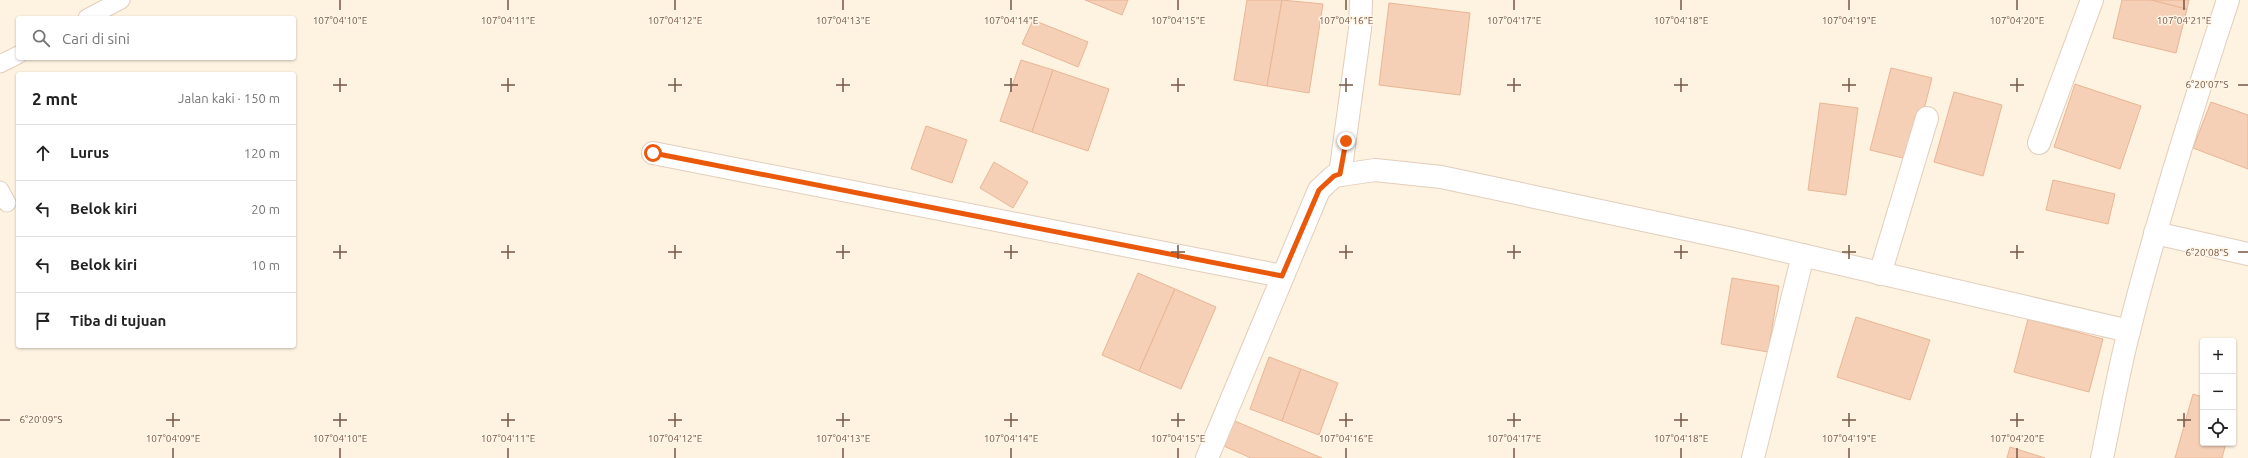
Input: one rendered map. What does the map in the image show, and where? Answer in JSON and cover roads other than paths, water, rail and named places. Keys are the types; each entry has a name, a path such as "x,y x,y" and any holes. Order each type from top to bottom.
{"street":[{"path":"1340,174 1360,29 1361,0"},
{"path":"2039,143 2092,0"},
{"path":"2102,458 2129,331 2155,233 2179,150 2228,0"},
{"path":"1880,274 1927,118"},
{"path":"653,153 1282,276"},
{"path":"1207,458 1319,190 1334,176 1340,174 1376,170 1441,177 1803,255 2129,331"},
{"path":"2155,233 2248,254"},
{"path":"1753,458 1803,255"}],"lane":[{"path":"91,16 121,0"},
{"path":"0,64 16,56"}]}
